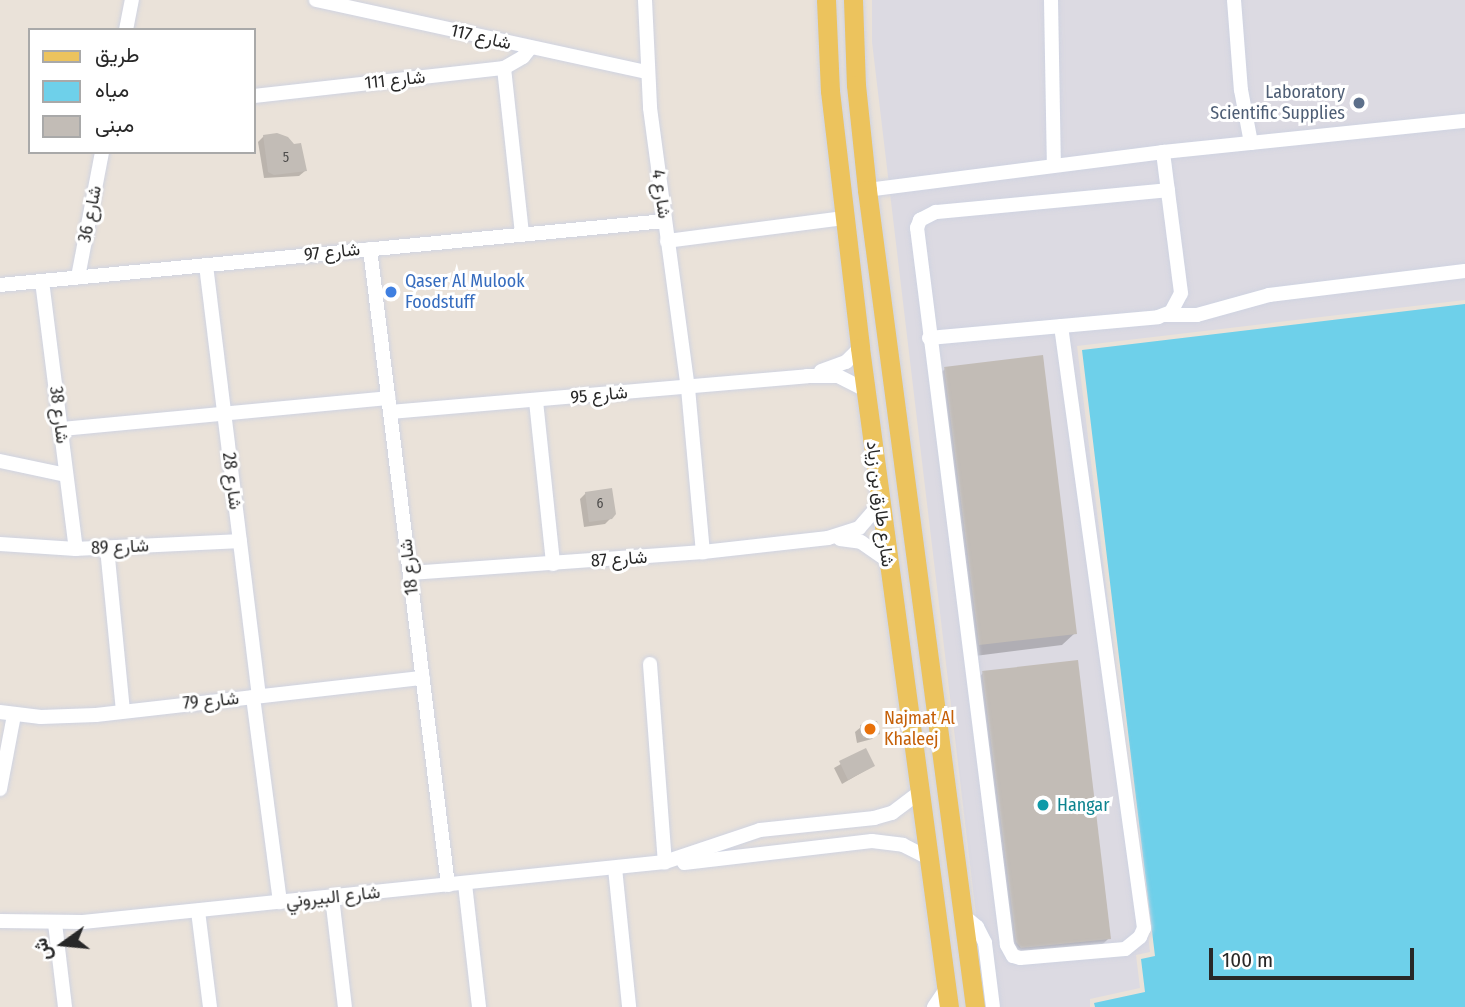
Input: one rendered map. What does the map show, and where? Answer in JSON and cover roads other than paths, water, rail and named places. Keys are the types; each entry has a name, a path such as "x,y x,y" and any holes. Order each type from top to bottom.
{"main road":[{"name":"شارع طارق بن زياد","path":"826,0 830,91 860,348 948,998"},
{"name":"شارع طارق بن زياد","path":"853,0 855,71 867,190 891,388 975,1007"},
{"path":"866,390 891,388"}],"street":[{"path":"126,28 132,0"},
{"name":"شارع 117","path":"316,0 646,72"},
{"name":"شارع 4","path":"645,0 646,72 688,388 703,552"},
{"path":"1051,0 1054,165"},
{"path":"1234,0 1240,77 1251,143"},
{"path":"522,234 503,68 523,57 530,48"},
{"name":"شارع 111","path":"256,96 503,68"},
{"path":"867,190 1163,152 1465,121"},
{"path":"1163,152 1181,293 1176,306 1165,315"},
{"name":"شارع 36","path":"78,277 102,154"},
{"path":"1061,326 1144,919 1140,937 1134,945 1103,951 1020,958 1013,956 1007,945 917,228 927,214 1168,190"},
{"path":"667,242 845,218"},
{"name":"شارع 97","path":"0,285 665,221"},
{"name":"شارع 18","path":"370,248 448,886"},
{"name":"شارع 28","path":"206,265 280,902"},
{"path":"929,338 1165,315 1197,315 1269,295 1465,271"},
{"name":"شارع 38","path":"42,281 76,550"},
{"name":"شارع 95","path":"807,376 839,366 860,348"},
{"name":"شارع 95","path":"224,414 389,405 537,401 807,376 838,376 866,390"},
{"path":"537,401 553,564"},
{"path":"61,429 224,414"},
{"path":"0,461 66,475"},
{"name":"شارع 87","path":"410,573 703,552 828,538 859,528 880,504"},
{"name":"شارع 87","path":"828,538 861,542 887,560"},
{"name":"شارع 89","path":"0,544 76,550 240,541"},
{"path":"107,548 123,711"},
{"path":"650,664 665,862"},
{"name":"شارع 79","path":"7,714 68,717 423,678"},
{"path":"0,789 7,714"},
{"name":"شارع البيروني","path":"665,862 767,829 874,818 908,803 921,791"},
{"name":"شارع البيروني","path":"0,921 55,923 198,911 665,862 708,861 872,841 903,845 930,859"},
{"path":"615,868 629,1007"},
{"path":"465,884 479,1007"},
{"path":"332,897 345,1007"},
{"path":"198,911 210,1007"},
{"path":"964,916 977,927 985,943 993,1007"},
{"path":"55,923 65,1007"},
{"path":"934,1007 948,998"}],"water":[{"path":"1465,304 1465,1007 1095,1007 1094,1003 1145,992 1141,959 1155,956 1082,350"}],"place":[{"name":"Laboratory Scientific Supplies","path":"1359,103"},
{"name":"Qaser Al Mulook Foodstuff","path":"391,292"},
{"name":"Najmat Al Khaleej","path":"870,729"},
{"name":"Hangar","path":"1043,805"}]}
